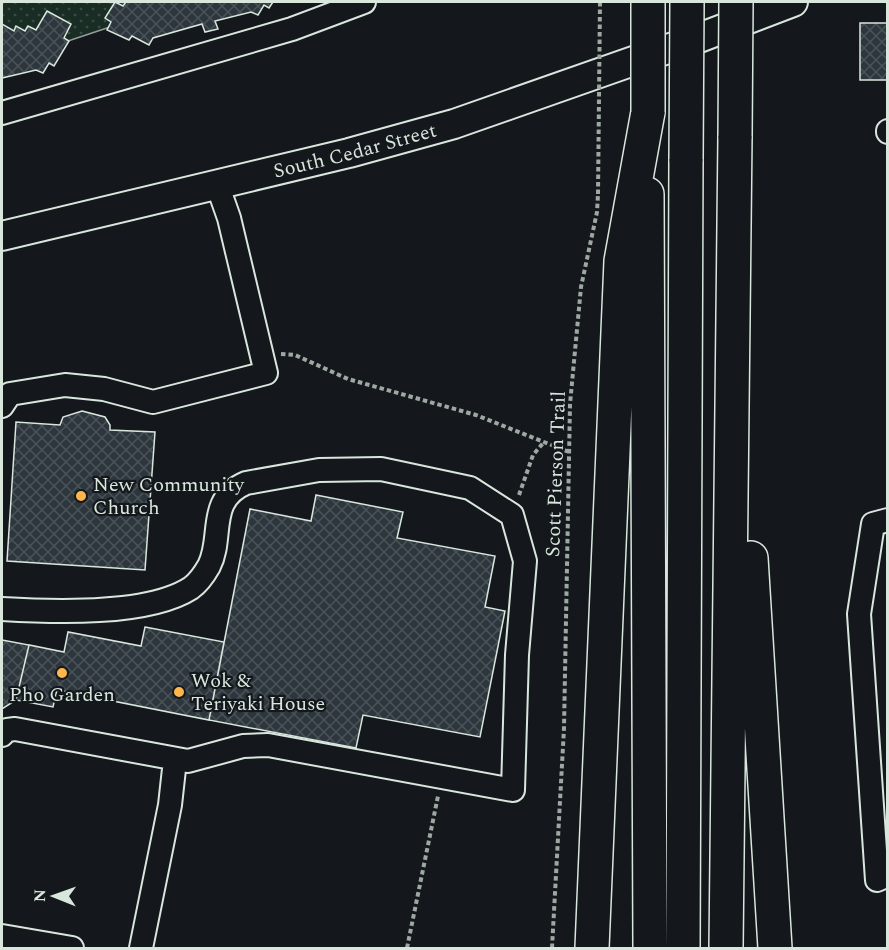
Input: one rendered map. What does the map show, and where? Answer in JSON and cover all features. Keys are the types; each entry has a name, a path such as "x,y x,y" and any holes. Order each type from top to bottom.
{"highway":[{"path":"592,948 621,261 640,179 648,112 648,2"},
{"path":"683,948 687,2"},
{"path":"726,948 736,2"},
{"path":"640,179 650,948"},
{"path":"731,471 751,549 775,948"}],"main road":[{"name":"South Cedar Street","path":"2,236 349,153 454,124 699,38 793,2"}],"lane":[{"path":"2,113 273,35 364,2"},
{"path":"2,406 10,394 65,385 104,389 153,402 266,373 250,316 229,218 217,184"},
{"path":"2,609 61,613 117,608 154,601 192,587 210,564 222,506 236,487 246,483 319,470 381,469 470,488 512,515 525,561 517,655 513,790 268,745 243,746 188,761 15,729 8,730 2,735"},
{"path":"882,877 879,783 859,614 873,524 888,520"},
{"path":"141,948 170,805 175,760"},
{"path":"2,936 72,948"}],"path":[{"name":"Scott Pierson Trail","path":"552,948 564,728 570,404 581,287 597,212 600,2"},
{"path":"262,354 296,355 348,379 476,415 569,452"},
{"path":"512,515 533,455 544,442"},
{"path":"408,948 440,776"}],"green space":[{"path":"2,2 185,2 44,49 2,58"}],"building":[{"path":"115,2 123,6 126,2 273,2 269,8 264,5 258,15 251,12 215,21 218,29 205,32 202,24 153,38 149,45 132,36 129,40 107,30 111,22 105,18"},
{"path":"47,11 71,24 64,38 69,41 54,66 49,63 43,73 36,70 2,78 2,24 14,31 16,26 25,31 28,26 36,30"},
{"path":"860,23 888,23 888,80 860,80"},
{"name":"New Community Church","path":"82,411 105,417 110,430 155,432 145,570 7,561 16,422 60,425 63,417"},
{"path":"316,495 403,512 397,538 495,556 485,607 505,611 480,737 363,715 356,748 209,720 250,509 311,521"},
{"path":"145,627 224,642 209,720 57,690 53,707 16,700 29,645 64,652 68,632 141,646"},
{"path":"2,640 29,645 16,700 2,709"}],"place":[{"name":"New Community Church","path":"81,496"},
{"name":"Pho Garden","path":"62,673"},
{"name":"Wok & Teriyaki House","path":"179,692"}]}
